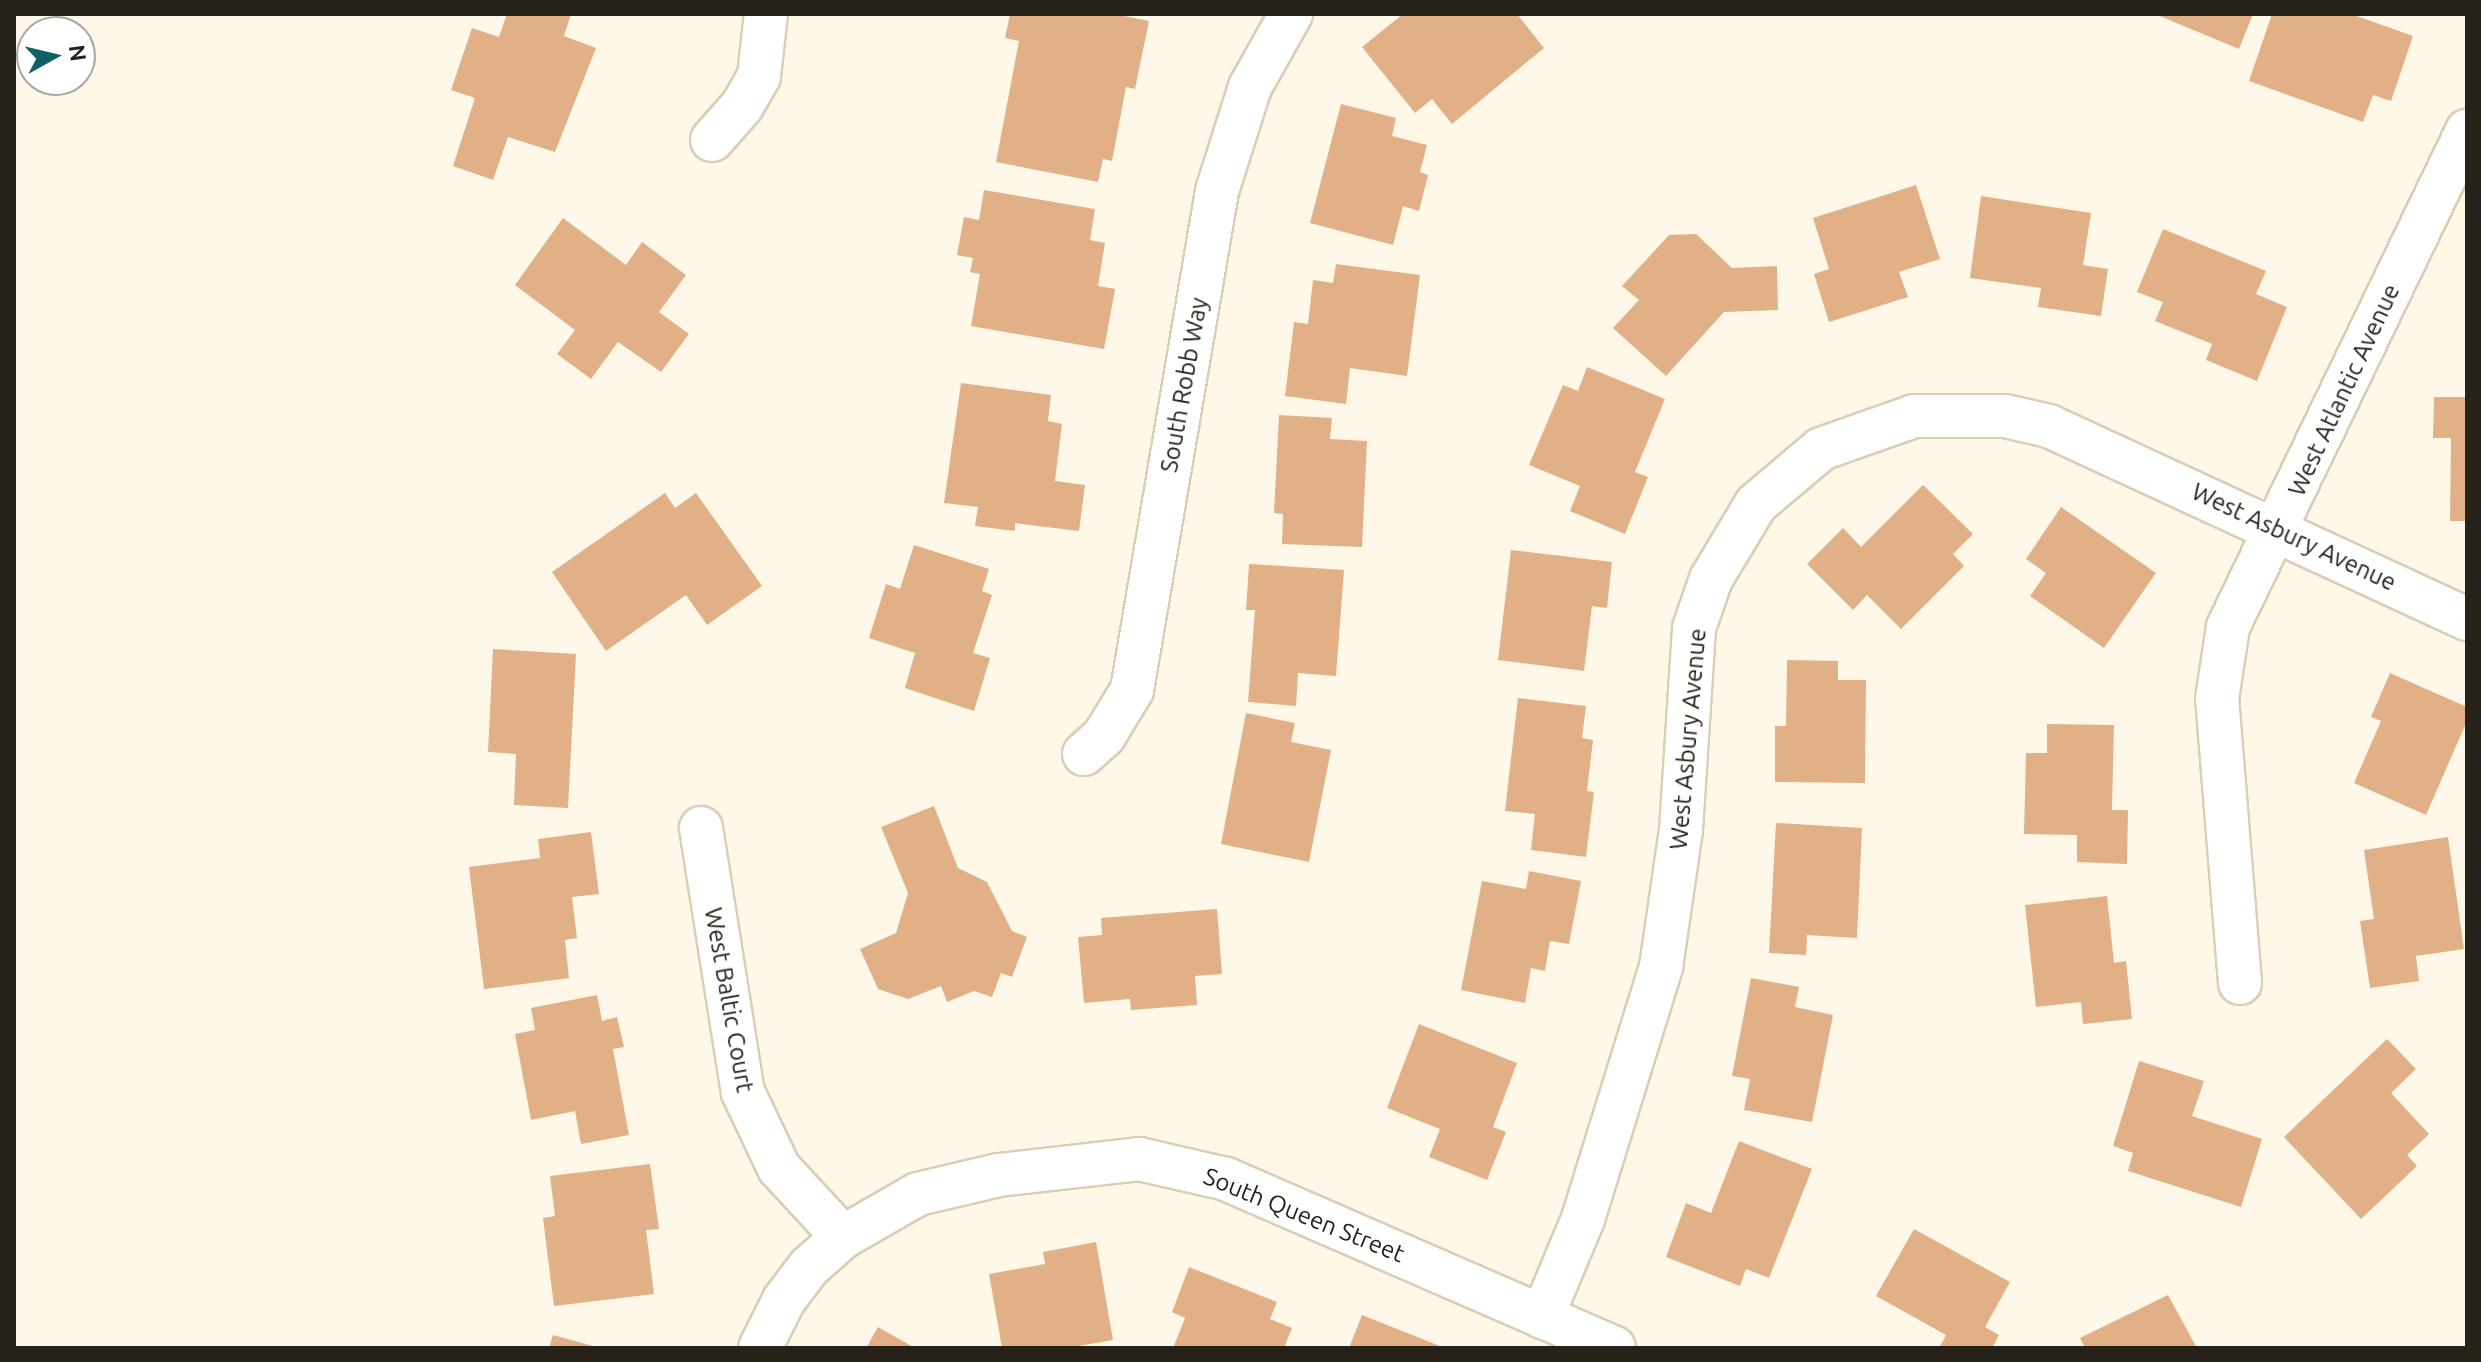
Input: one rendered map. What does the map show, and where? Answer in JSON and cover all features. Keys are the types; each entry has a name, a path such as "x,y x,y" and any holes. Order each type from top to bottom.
{"street":[{"path":"712,140 742,106 759,76 766,14"},
{"name":"South Robb Way","path":"1084,754 1104,736 1132,690 1217,191 1250,87 1291,14"},
{"name":"West Atlantic Avenue","path":"2240,983 2217,699 2228,627 2467,131"},
{"name":"West Asbury Avenue","path":"1542,1317 1583,1219 1661,967 1681,830 1694,628 1711,579 1756,504 1821,449 1914,416 1964,413 2020,419 2096,444 2276,532 2467,619"},
{"name":"West Baltic Court","path":"701,828 743,1092 779,1168 843,1237"},
{"name":"South Queen Street","path":"760,1348 784,1300 809,1267 843,1237 918,1194 954,1182 1085,1161 1139,1159 1226,1179 1614,1348"}],"building":[{"path":"507,14 571,14 564,36 596,48 555,152 508,137 493,180 453,166 475,98 451,90 472,28 499,37"},
{"path":"1010,14 1114,14 1149,21 1135,89 1126,87 1112,161 1103,159 1098,182 996,162 1019,41 1005,38"},
{"path":"1403,14 1517,14 1544,48 1452,124 1432,99 1415,113 1362,47"},
{"path":"2155,14 2253,14 2239,49"},
{"path":"2272,14 2351,14 2413,36 2391,101 2373,95 2363,122 2249,81"},
{"path":"1341,104 1396,118 1392,136 1427,145 1420,172 1428,175 1419,211 1403,206 1393,245 1310,223"},
{"path":"1916,185 1940,259 1899,272 1908,297 1829,322 1814,274 1829,269 1813,218"},
{"path":"984,190 1095,209 1090,240 1105,243 1098,286 1115,289 1104,349 971,326 980,274 970,272 973,258 957,255 964,217 979,220"},
{"path":"1981,196 2091,213 2083,265 2108,269 2101,316 2038,307 2041,288 1970,278"},
{"path":"563,218 626,265 642,242 686,275 659,312 689,334 661,372 618,342 591,379 557,354 575,330 515,285"},
{"path":"2163,229 2266,271 2256,294 2287,307 2257,381 2206,360 2212,344 2155,321 2163,302 2137,292"},
{"path":"1696,234 1732,268 1777,266 1778,310 1724,312 1666,376 1613,328 1639,300 1622,286 1669,235"},
{"path":"1336,264 1420,275 1407,376 1350,368 1346,404 1285,396 1294,322 1308,324 1313,280 1333,283"},
{"path":"1587,367 1665,399 1635,472 1648,477 1625,534 1570,511 1580,486 1529,465 1563,385 1578,391"},
{"path":"961,383 1051,395 1048,421 1062,424 1055,481 1085,485 1079,531 1015,523 1015,531 975,526 978,507 944,503"},
{"path":"2434,397 2467,397 2467,521 2450,521 2451,438 2433,438"},
{"path":"1279,415 1332,418 1330,439 1367,441 1362,547 1282,544 1283,514 1274,513"},
{"path":"1923,485 1973,534 1953,554 1964,566 1901,629 1867,595 1853,610 1807,564 1843,528 1861,547"},
{"path":"665,493 675,508 696,493 762,586 707,625 686,595 606,651 552,572"},
{"path":"2061,507 2156,573 2104,648 2030,596 2046,573 2026,559"},
{"path":"914,545 989,569 982,591 992,595 973,653 990,658 974,711 905,688 915,653 869,638 886,584 900,589"},
{"path":"1511,550 1612,562 1607,608 1592,606 1584,671 1498,660"},
{"path":"1249,564 1344,570 1336,676 1298,673 1296,706 1248,702 1255,610 1246,610"},
{"path":"493,649 576,654 568,808 514,805 516,754 488,752"},
{"path":"1787,660 1838,661 1838,680 1866,680 1865,783 1775,782 1775,726 1786,726"},
{"path":"2390,673 2467,707 2467,721 2426,815 2354,783 2381,721 2371,717"},
{"path":"1518,698 1586,706 1582,738 1593,740 1587,791 1594,792 1586,857 1531,850 1535,814 1505,811"},
{"path":"1246,713 1295,723 1291,742 1331,750 1309,862 1221,844"},
{"path":"2047,724 2114,725 2112,810 2128,810 2127,864 2077,862 2077,835 2024,834 2026,753 2047,753"},
{"path":"934,806 958,868 987,882 1012,931 1027,937 1012,977 1001,973 992,997 974,991 947,1002 941,986 908,999 878,989 860,949 896,933 908,893 881,827"},
{"path":"1776,823 1862,828 1857,938 1807,935 1806,955 1769,953"},
{"path":"591,832 599,894 572,897 577,938 565,940 569,978 484,989 469,867 540,858 538,839"},
{"path":"2448,837 2464,949 2416,956 2419,981 2370,988 2360,921 2374,919 2364,850"},
{"path":"1529,871 1581,881 1569,944 1550,941 1545,971 1531,968 1525,1003 1461,990 1482,881 1526,889"},
{"path":"2107,896 2114,963 2126,961 2132,1019 2083,1024 2081,1002 2036,1007 2025,905"},
{"path":"1217,909 1222,974 1195,976 1197,1005 1131,1010 1130,999 1084,1003 1078,937 1102,935 1101,918"},
{"path":"1751,978 1799,987 1795,1007 1833,1015 1812,1122 1744,1110 1750,1079 1732,1076"},
{"path":"597,995 602,1021 617,1017 624,1047 613,1049 629,1135 581,1144 575,1111 531,1120 515,1034 535,1030 531,1008"},
{"path":"1419,1024 1517,1063 1493,1127 1506,1132 1487,1180 1429,1157 1440,1129 1387,1108"},
{"path":"2387,1039 2416,1069 2391,1093 2429,1134 2407,1155 2417,1166 2361,1219 2284,1137"},
{"path":"2139,1061 2204,1081 2192,1116 2262,1139 2241,1207 2128,1171 2133,1153 2113,1146"},
{"path":"1739,1141 1812,1169 1769,1278 1746,1269 1740,1286 1666,1257 1686,1203 1711,1213"},
{"path":"650,1164 659,1229 646,1230 654,1294 554,1306 543,1218 555,1216 550,1176"},
{"path":"1914,1229 2010,1282 1985,1327 1999,1335 1992,1348 1939,1348 1946,1335 1876,1296"},
{"path":"1096,1242 1113,1340 1067,1348 1002,1348 989,1274 1045,1264 1043,1252"},
{"path":"1189,1267 1277,1302 1270,1319 1292,1328 1284,1348 1173,1348 1185,1318 1172,1312"},
{"path":"2168,1295 2197,1348 2085,1348 2080,1338"},
{"path":"1362,1315 1445,1348 1349,1348"},
{"path":"878,1327 915,1348 866,1348"},
{"path":"553,1335 597,1347 549,1348"}]}
